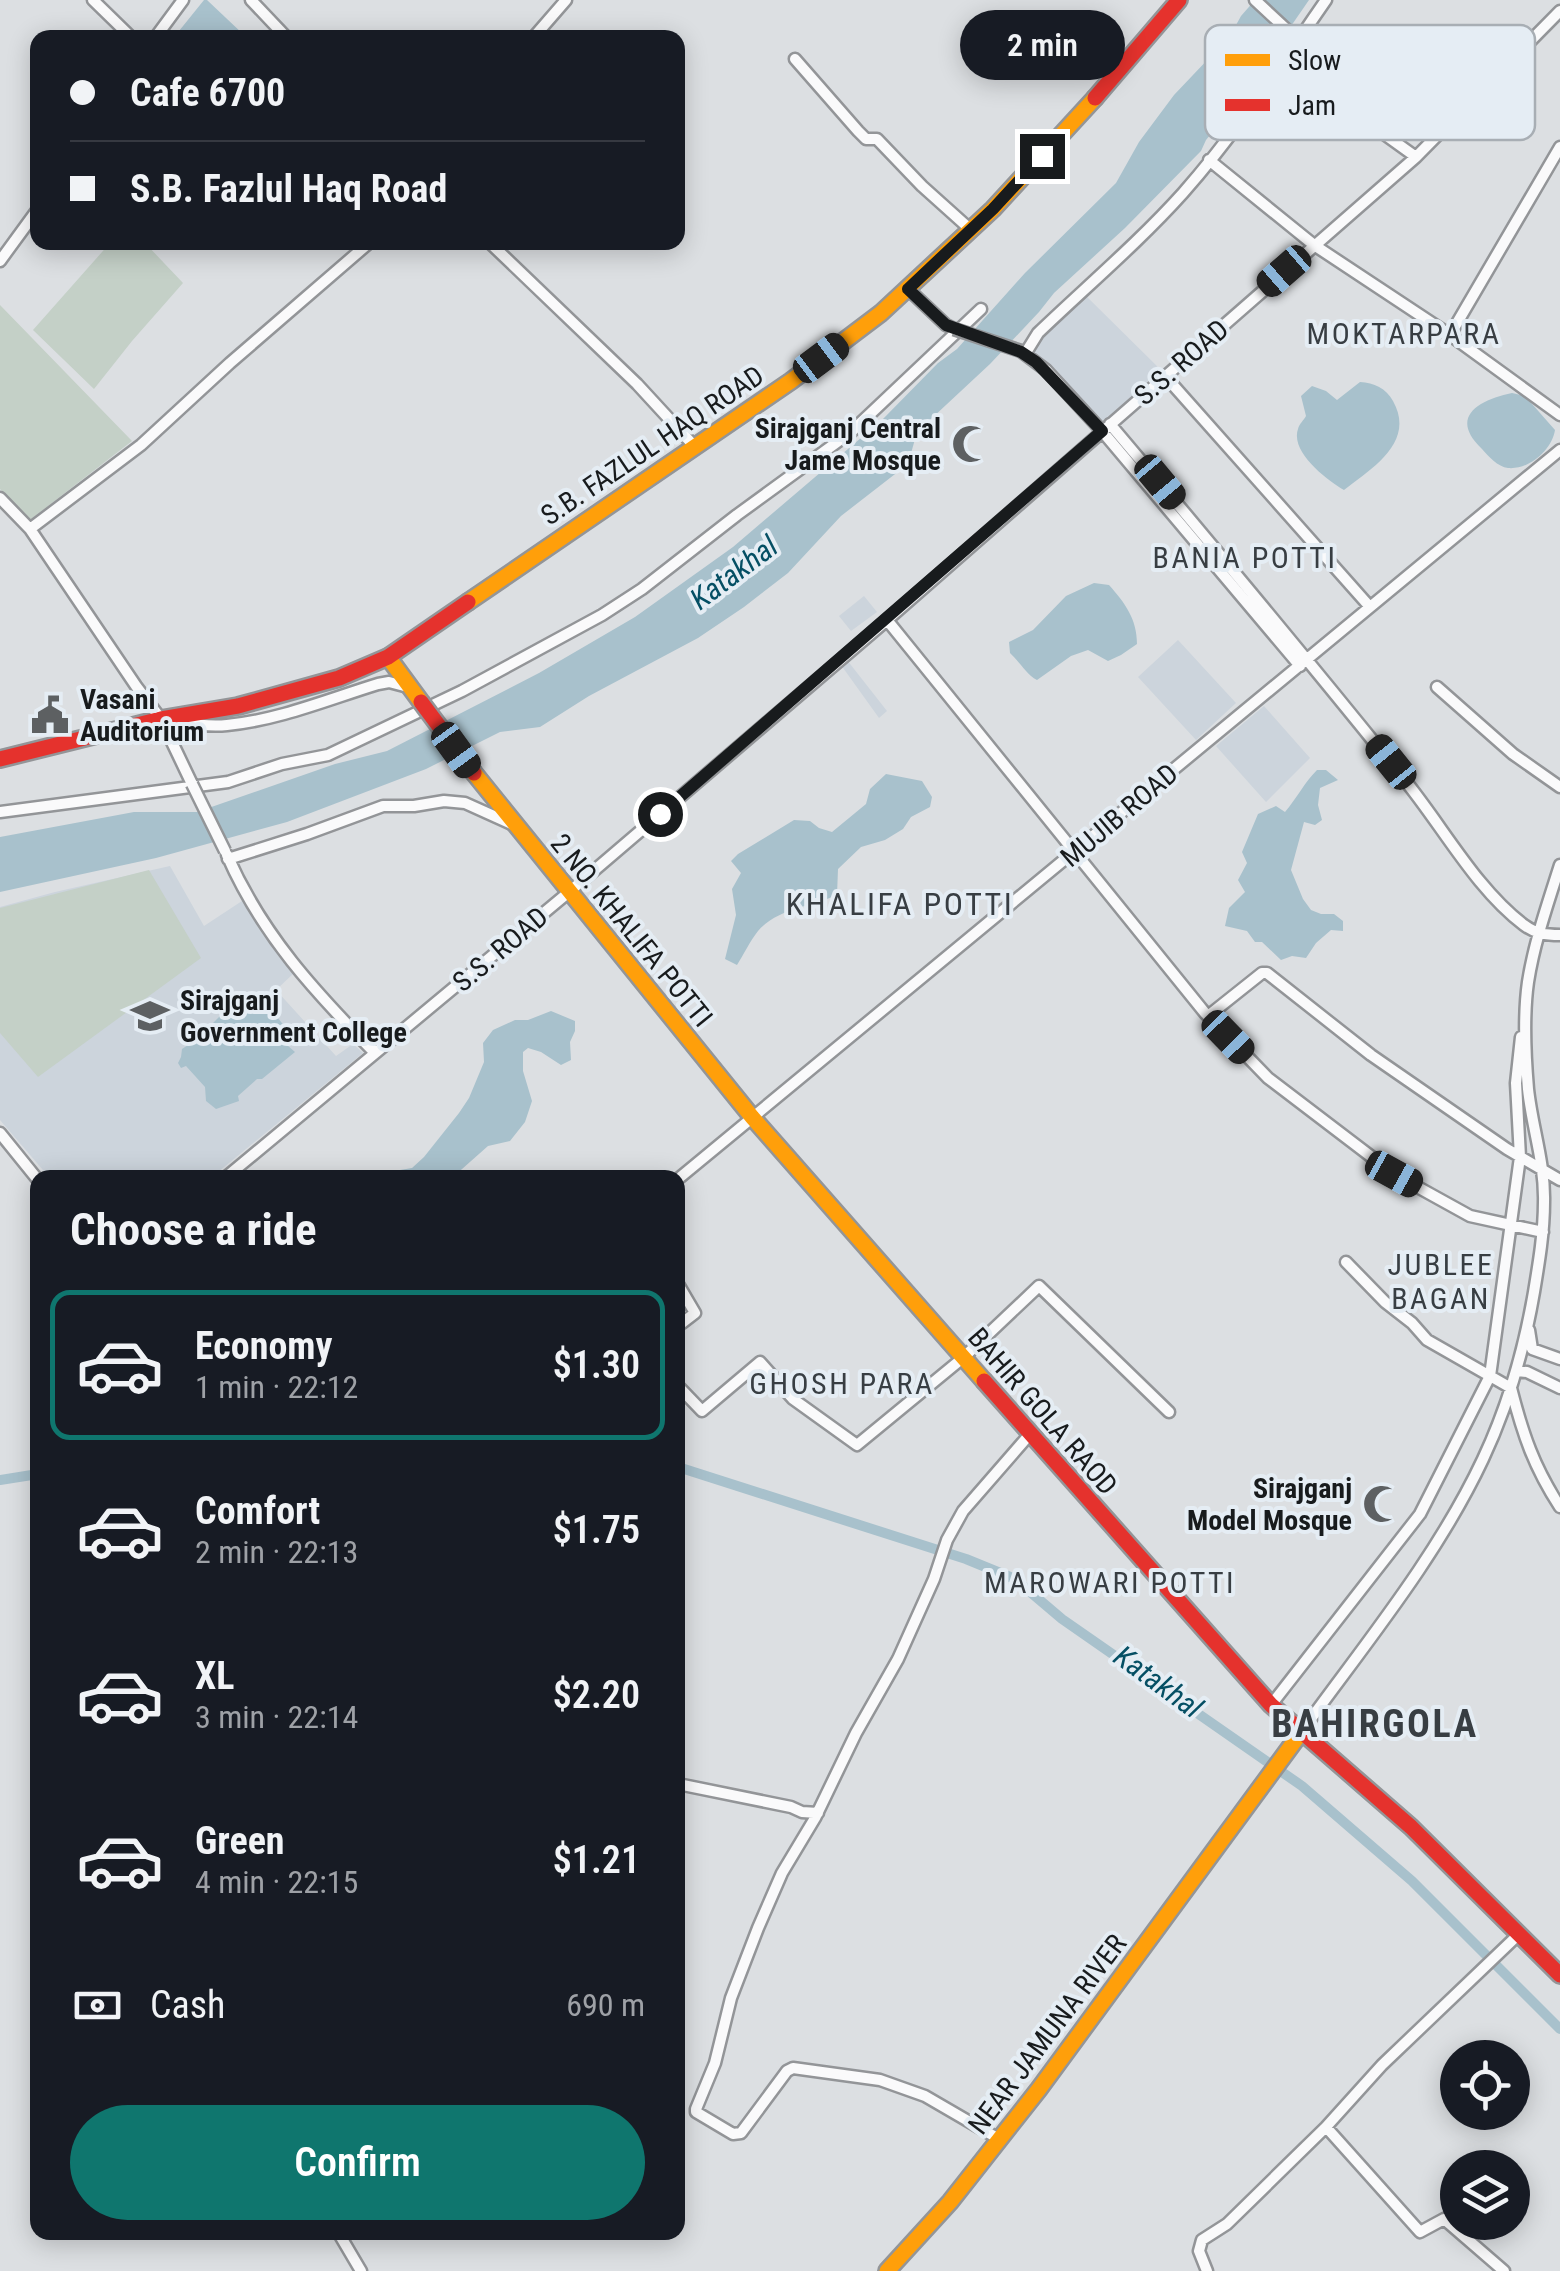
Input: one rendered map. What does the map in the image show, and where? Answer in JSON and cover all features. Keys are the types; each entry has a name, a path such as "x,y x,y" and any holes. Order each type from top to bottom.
{"main road":[{"name":"S.B. FAZLUL HAQ ROAD","path":"0,759 161,719 290,693 388,657 791,381 881,312 971,230 1092,102 1179,0"},
{"name":"2 NO. KHALIFA POTTI","path":"388,657 474,774 752,1117"},
{"name":"BAHIR GOLA RAOD","path":"752,1117 1298,1737 1425,1840 1514,1938 1560,1976"},
{"name":"NEAR JAMUNA RIVER","path":"887,2271 938,2216 1039,2090 1298,1737"}],"street":[{"path":"93,0 124,30"},
{"path":"161,30 183,0"},
{"path":"251,0 279,30"},
{"path":"540,30 566,0"},
{"path":"1255,0 1281,25"},
{"path":"1307,25 1326,0"},
{"name":"S.S. ROAD","path":"1535,36 1560,11"},
{"path":"795,59 858,131 866,138 877,139 971,230"},
{"path":"1023,353 1038,333 1180,195 1224,140"},
{"path":"1392,140 1416,157"},
{"name":"S.S. ROAD","path":"235,1170 569,892 886,620 1433,140"},
{"path":"1450,335 1560,146"},
{"path":"1210,160 1314,245 1450,335 1560,416"},
{"path":"0,260 30,220"},
{"path":"30,529 141,444 361,250"},
{"path":"497,250 637,384 696,447"},
{"path":"908,289 946,325 1023,353 1106,428 1427,807 1475,875 1523,924 1540,935 1560,935"},
{"path":"0,812 228,782 282,764 328,756 462,691 642,589 852,432 982,310"},
{"path":"1165,376 1370,608"},
{"name":"MUJIB ROAD","path":"685,1172 1560,450"},
{"path":"0,498 30,529 161,719 267,930 300,974 376,1053"},
{"path":"886,620 1208,1016 1268,1078 1394,1174 1470,1216 1543,1232"},
{"path":"161,719 227,725 297,710 378,684 389,682 410,688"},
{"path":"1436,687 1513,754 1560,787"},
{"path":"290,693 297,710"},
{"path":"227,855 306,834 383,806 465,802 516,826"},
{"path":"1271,1705 1420,1514 1490,1376 1520,1157 1518,1052 1530,968 1560,865"},
{"path":"1208,1016 1267,973 1371,1055 1560,1180"},
{"path":"1298,1737 1454,1514 1482,1461 1517,1371 1543,1232 1543,1172 1528,1092 1525,1015"},
{"path":"0,1133 30,1170"},
{"path":"1346,1262 1428,1340 1511,1388 1540,1476 1560,1507"},
{"path":"685,1393 702,1411 760,1362 794,1399 857,1445 964,1357 1039,1286 1169,1412"},
{"path":"685,1296 695,1313 685,1321"},
{"path":"1528,1324 1532,1350 1560,1360"},
{"path":"1517,1371 1560,1388"},
{"path":"1000,2139 926,2096 880,2080 793,2068 742,2133 733,2134 696,2112 715,2063 731,1998 782,1872 818,1813 856,1732 898,1659 964,1511 1030,1434"},
{"path":"685,1785 818,1813"},
{"path":"1207,2271 1198,2251 1200,2242 1227,2224 1326,2127 1382,2065 1514,1938"},
{"path":"1326,2127 1420,2232 1444,2220 1504,2271"},
{"path":"343,2240 360,2271"}],"shaded area":[{"path":"104,250 152,250 183,283 94,389 33,330"},
{"path":"1080,290 1165,374 1098,430 1022,345"},
{"path":"0,305 132,441 30,520 0,489"},
{"path":"864,596 877,612 851,631 839,616"},
{"path":"1178,640 1236,703 1196,740 1138,677"},
{"path":"847,660 887,711 879,718 841,665"},
{"path":"1264,706 1310,758 1266,802 1216,746"},
{"name":"Sirajganj Government College","path":"170,866 204,926 245,899 294,973 276,990 336,1056 353,1044 363,1053 221,1170 43,1170 0,1120 0,907"},
{"path":"149,870 201,958 38,1077 0,1033 0,908"}],"water":[{"path":"207,0 239,30 180,30"},
{"path":"1255,0 1309,0 1292,25 1236,25"},
{"path":"1205,62 1206,140 1201,151 1054,293 990,364 917,432 908,464 841,516 788,573 744,607 698,638 540,727 500,732 426,769 287,822 156,858 0,892 0,837 134,812 197,812 335,764 387,751 539,673 635,617 733,547 882,420 957,349 1025,273 1116,183 1139,142 1174,95"},
{"path":"1360,382 1379,387 1390,396 1399,416 1399,429 1388,453 1344,490 1320,472 1299,447 1298,429 1306,416 1301,396 1312,386 1337,400"},
{"path":"1512,393 1525,396 1555,430 1538,457 1524,466 1508,468 1494,461 1472,438 1468,419 1479,405"},
{"path":"1094,583 1109,585 1125,605 1135,627 1137,644 1108,661 1088,650 1071,656 1037,680 1010,653 1009,642 1033,630 1066,596"},
{"path":"1317,770 1326,770 1338,780 1320,788 1318,805 1322,820 1315,825 1304,822 1291,870 1311,910 1334,914 1343,921 1343,931 1331,930 1306,958 1292,956 1281,960 1262,942 1255,942 1247,931 1225,926 1229,908 1245,892 1238,880 1247,863 1242,852 1258,814 1276,806 1285,812"},
{"path":"886,774 922,781 932,797 930,807 911,817 903,829 885,840 861,847 838,869 837,895 775,917 758,931 737,965 725,959 736,915 732,889 741,873 731,861 794,820 810,821 832,832 866,804 870,789"},
{"path":"256,1001 286,1028 287,1045 295,1052 257,1079 238,1096 239,1101 216,1109 206,1101 205,1087 186,1066 181,1068 178,1063 182,1049 226,1010"},
{"path":"551,1011 575,1021 571,1060 561,1065 541,1052 528,1048 523,1052 523,1071 532,1101 525,1122 510,1141 488,1146 461,1170 400,1170 412,1168 424,1157 469,1098 484,1062 483,1043 493,1030 515,1020 528,1020"}],"waterway":[{"name":"Katakhal","path":"685,1469 966,1559 1015,1579 1062,1619 1302,1786 1412,1881 1560,2029"},
{"name":"Katakhal","path":"0,1480 30,1475"}],"traffic: slow":[{"path":"468,602 791,381 881,313 993,209 1095,98"},
{"path":"388,657 421,702"},
{"path":"474,773 752,1117 984,1381"},
{"path":"887,2271 950,2202 1039,2089 1302,1731"}],"traffic: jam":[{"path":"1095,98 1179,0"},
{"path":"0,759 161,719 238,706 339,678 388,657 468,602"},
{"path":"421,702 474,773"},
{"path":"984,1381 1271,1705 1411,1827 1560,1975"}],"place":[{"name":"Sirajganj Central Jame Mosque","path":"971,444"},
{"name":"Vasani Auditorium","path":"50,715"},
{"name":"Sirajganj Government College","path":"150,1016"},
{"name":"Sirajganj Model Mosque","path":"1382,1504"}],"district":[{"name":"MOKTARPARA","path":"1404,334"},
{"name":"BANIA POTTI","path":"1245,558"},
{"name":"KHALIFA POTTI","path":"900,904"},
{"name":"JUBLEE BAGAN","path":"1441,1282"},
{"name":"GHOSH PARA","path":"842,1384"},
{"name":"MAROWARI POTTI","path":"1110,1583"},
{"name":"BAHIRGOLA","path":"1375,1724"}],"route":[{"path":"660,814 1102,431 1036,362 1021,352 946,325 908,289 993,209 1042,156"}]}
